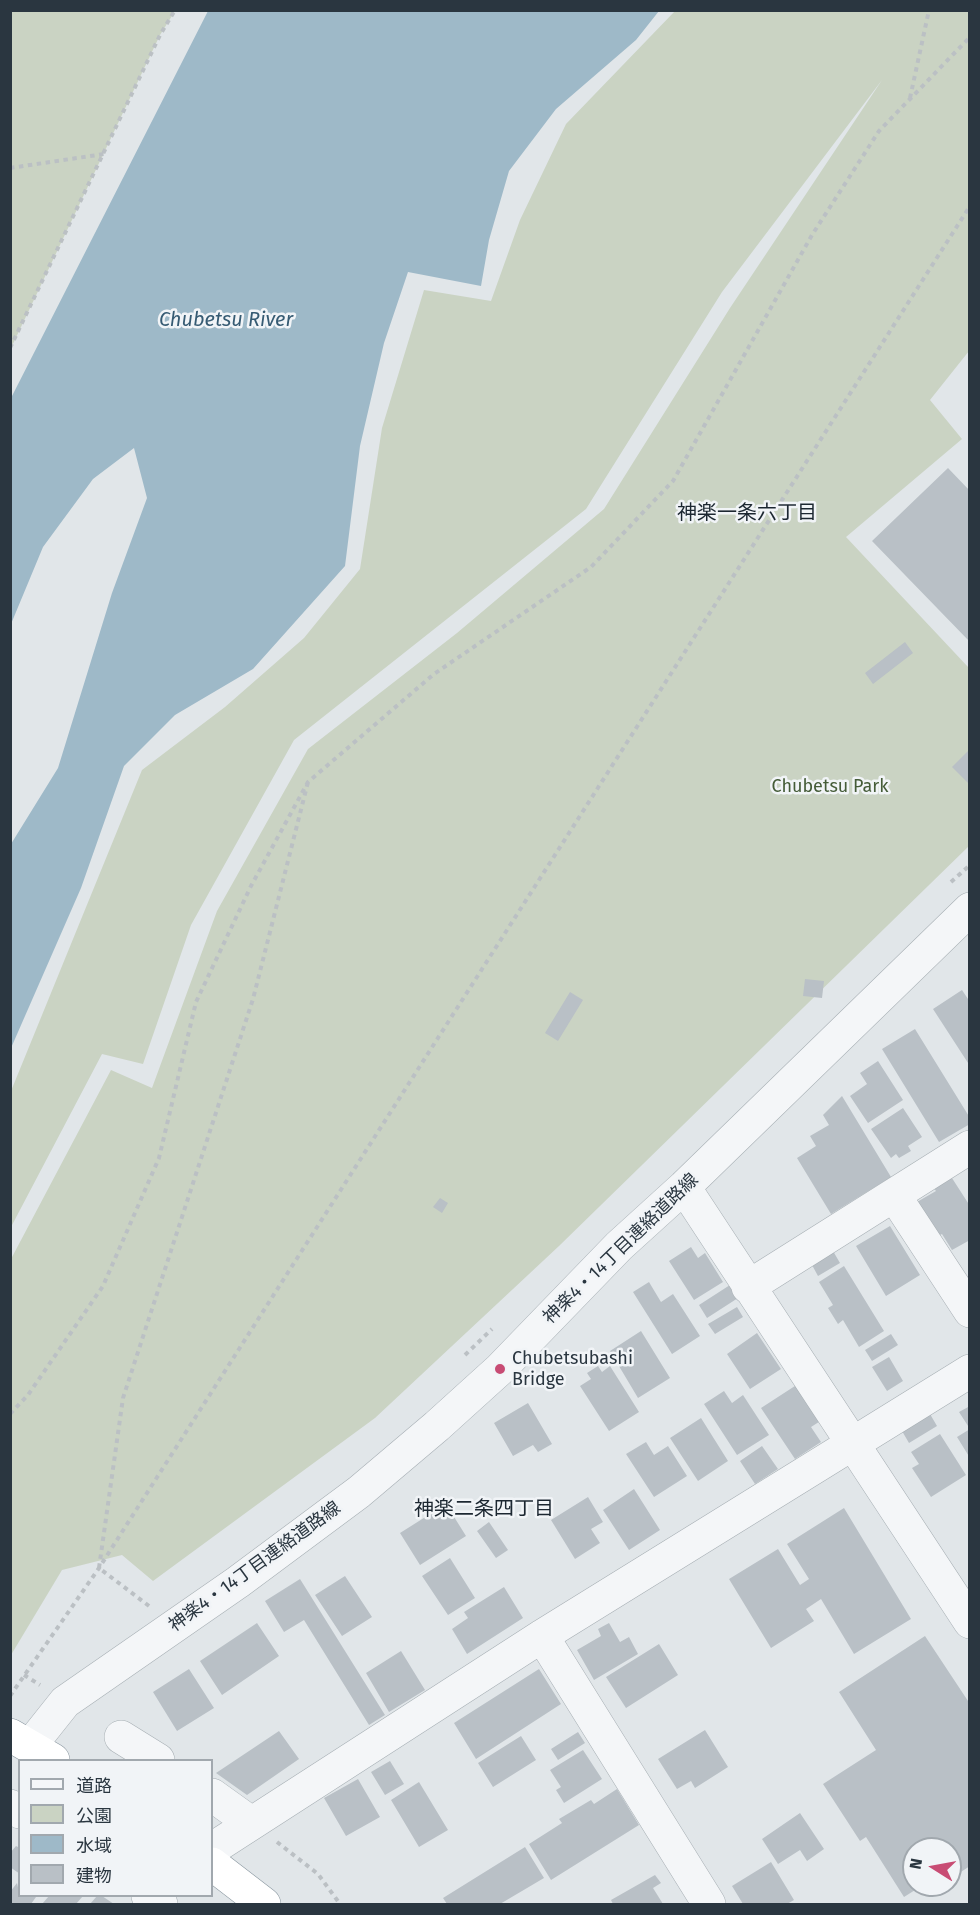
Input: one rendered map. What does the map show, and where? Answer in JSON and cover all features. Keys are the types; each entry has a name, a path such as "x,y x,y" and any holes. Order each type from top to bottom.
{"highway":[{"path":"213,1865 264,1905"}],"street":[{"name":"神楽4・14丁目連絡道路線","path":"31,1747 65,1702 238,1582 358,1492 437,1426 500,1369 619,1246 684,1188 969,909"},
{"path":"748,1287 969,1147"},
{"path":"684,1188 969,1622"},
{"path":"894,1195 969,1311"},
{"path":"213,1797 232,1835 542,1636 854,1445 969,1371"},
{"path":"542,1636 709,1905"},
{"path":"121,1737 155,1759"},
{"path":"150,1897 163,1905"}],"path":[{"path":"10,348 175,10"},
{"path":"909,100 929,10"},
{"path":"10,1414 28,1395 103,1286 159,1158 196,1002 251,886 308,782 434,674 591,567 673,481 812,235 879,131 969,37"},
{"path":"10,168 104,154"},
{"path":"10,1696 99,1568 969,206"},
{"path":"99,1568 123,1398 253,999 308,782"},
{"path":"460,1360 499,1321"},
{"path":"99,1568 151,1608 160,1601"},
{"path":"10,1683 17,1687"},
{"path":"232,1835 268,1835 318,1874 340,1905"}],"green space":[{"path":"11,10 175,11 160,35 11,348"},
{"name":"Chubetsu Park","path":"675,11 969,11 969,351 930,400 962,439 846,537 969,668 969,846 559,1246 375,1418 153,1581 122,1555 62,1570 11,1655 11,1259 111,1070 152,1088 217,911 308,749 457,633 604,509 730,308 882,80 722,292 586,509 294,740 191,925 143,1064 102,1054 11,1227 11,1091 142,770 225,707 304,638 360,569 382,428 424,290 491,301 520,220 566,124"}],"water":[{"name":"Chubetsu River","path":"208,11 659,11 636,40 556,109 509,171 489,240 481,286 408,272 384,343 360,446 345,566 253,669 175,715 124,766 81,888 11,1048 11,844 58,768 112,593 147,498 134,448 93,479 43,547 11,624 11,398"}],"building":[{"path":"948,468 970,491 970,642 872,541"},
{"path":"905,642 913,653 873,684 865,673"},
{"path":"970,749 970,785 952,767"},
{"path":"805,979 824,981 822,998 803,996"},
{"path":"962,990 970,1002 970,1066 933,1009"},
{"path":"570,992 583,1000 558,1041 545,1033"},
{"path":"915,1029 970,1118 970,1124 939,1142 882,1049"},
{"path":"878,1061 903,1100 868,1123 850,1096 867,1084 860,1073"},
{"path":"842,1096 891,1177 831,1214 797,1158 816,1146 810,1136 829,1125 823,1115"},
{"path":"903,1108 922,1137 908,1146 911,1151 899,1158 896,1154 891,1158 871,1129"},
{"path":"950,1175 970,1206 970,1240 952,1250 942,1234 938,1236 917,1202 936,1191 932,1186"},
{"path":"440,1198 448,1203 442,1213 433,1207"},
{"path":"890,1226 920,1275 886,1296 856,1246"},
{"path":"691,1247 698,1258 705,1253 723,1282 694,1300 669,1261"},
{"path":"833,1251 840,1263 818,1276 812,1265"},
{"path":"844,1266 884,1331 859,1347 843,1320 838,1324 828,1308 833,1305 819,1282"},
{"path":"649,1282 661,1302 673,1294 700,1336 672,1354 633,1292"},
{"path":"730,1285 738,1298 707,1318 699,1305"},
{"path":"737,1307 743,1317 715,1334 708,1324"},
{"path":"641,1331 670,1378 638,1398 610,1351"},
{"path":"757,1333 781,1369 750,1389 727,1354"},
{"path":"891,1334 898,1345 872,1361 865,1350"},
{"path":"889,1357 903,1381 887,1391 872,1367"},
{"path":"598,1366 602,1372 610,1366 639,1412 609,1431 580,1386 591,1379 587,1373"},
{"path":"798,1384 822,1420 811,1427 821,1442 795,1459 761,1408"},
{"path":"724,1391 732,1403 743,1395 769,1435 737,1455 704,1404"},
{"path":"528,1403 552,1444 538,1452 533,1445 513,1456 494,1423"},
{"path":"970,1406 970,1429 959,1412"},
{"path":"930,1414 937,1426 909,1443 902,1431"},
{"path":"701,1418 728,1461 698,1481 670,1438"},
{"path":"970,1429 970,1458 957,1437"},
{"path":"940,1434 966,1475 931,1497 912,1468 919,1464 911,1452"},
{"path":"646,1442 654,1455 668,1446 687,1476 654,1497 626,1454"},
{"path":"762,1446 778,1469 755,1484 740,1461"},
{"path":"634,1489 660,1530 629,1550 603,1510"},
{"path":"588,1497 603,1522 591,1529 600,1543 575,1559 551,1520"},
{"path":"446,1504 466,1536 420,1565 400,1533"},
{"path":"844,1508 911,1619 854,1654 821,1599 806,1609 814,1621 771,1648 729,1579 778,1549 800,1585 809,1579 787,1544"},
{"path":"489,1522 508,1550 496,1558 477,1531"},
{"path":"450,1558 475,1598 448,1615 422,1576"},
{"path":"345,1576 372,1617 342,1636 315,1595"},
{"path":"300,1579 385,1715 369,1725 304,1620 284,1632 265,1601"},
{"path":"504,1587 523,1618 467,1654 452,1629 468,1618 464,1612"},
{"path":"257,1623 279,1656 222,1695 200,1661"},
{"path":"609,1623 620,1642 629,1637 638,1654 594,1680 577,1650 601,1636 598,1629"},
{"path":"925,1636 970,1704 970,1866 962,1871 962,1837 902,1837 902,1894 866,1837 860,1841 823,1784 876,1750 839,1692"},
{"path":"659,1644 678,1675 626,1708 606,1677"},
{"path":"401,1651 425,1690 389,1712 366,1673"},
{"path":"189,1669 214,1708 177,1731 153,1692"},
{"path":"539,1669 561,1704 476,1759 454,1723"},
{"path":"705,1730 728,1767 695,1788 691,1781 677,1789 658,1759"},
{"path":"279,1731 299,1759 247,1795 216,1773"},
{"path":"578,1732 585,1743 558,1760 551,1749"},
{"path":"521,1736 536,1760 493,1787 478,1763"},
{"path":"583,1750 602,1779 564,1803 556,1790 561,1787 550,1770"},
{"path":"390,1761 404,1784 385,1795 371,1772"},
{"path":"358,1779 380,1817 346,1836 324,1798"},
{"path":"419,1782 448,1830 419,1847 391,1800"},
{"path":"617,1789 639,1825 551,1880 529,1844 562,1823 559,1819 591,1800 594,1804"},
{"path":"800,1813 824,1849 807,1861 800,1850 778,1864 762,1839"},
{"path":"16,1846 18,1847 18,1873 10,1867 10,1853"},
{"path":"525,1847 544,1878 500,1904 447,1904 443,1898"},
{"path":"771,1862 794,1900 787,1904 743,1904 732,1886"},
{"path":"655,1875 661,1883 653,1888 663,1904 613,1904 611,1900"},
{"path":"17,1883 18,1897 36,1897 31,1904 10,1904 10,1892"},
{"path":"48,1897 82,1897 76,1904 42,1904"},
{"path":"96,1897 104,1897 114,1904 90,1904"}],"place":[{"name":"Chubetsubashi Bridge","path":"500,1369"}],"district":[{"name":"神楽一条六丁目","path":"747,513"},
{"name":"神楽二条四丁目","path":"484,1509"}]}
